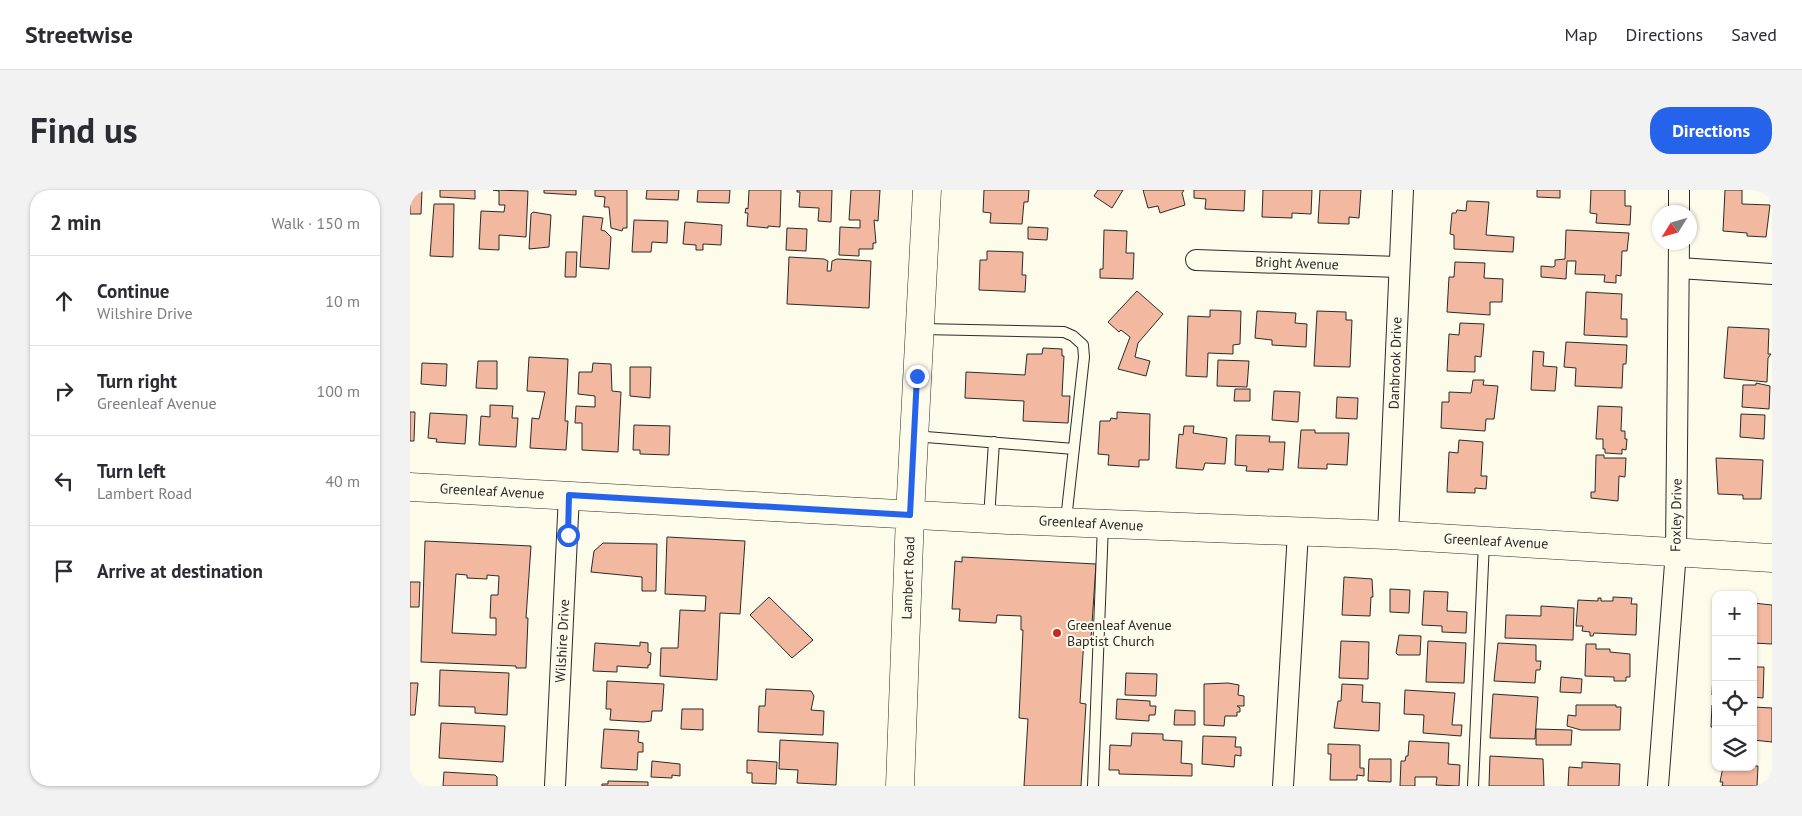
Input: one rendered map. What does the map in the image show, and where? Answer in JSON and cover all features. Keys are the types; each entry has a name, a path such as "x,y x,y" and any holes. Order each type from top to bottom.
{"street":[{"name":"Lambert Road","path":"900,786 913,436 927,190"},
{"name":"Danbrook Drive","path":"1388,536 1398,267 1403,190"},
{"path":"1679,190 1679,205"},
{"name":"Foxley Drive","path":"1658,786 1676,551 1679,250"},
{"name":"Bright Avenue","path":"1196,260 1398,267"},
{"path":"1678,268 1772,274"},
{"name":"Greenleaf Avenue","path":"410,487 910,515 1066,520 1676,551 1772,558"},
{"name":"Wilshire Drive","path":"554,786 569,495"},
{"path":"1283,786 1298,532"}],"lane":[{"path":"920,329 1064,332 1073,336 1082,345 1084,356 1066,520"},
{"path":"913,436 1074,449"},
{"path":"989,518 994,442"},
{"path":"1093,786 1103,523"},
{"path":"1473,786 1484,541"}],"building":[{"path":"410,190 422,190 421,214 410,214"},
{"path":"440,190 475,190 475,199 440,197"},
{"path":"493,190 528,191 526,237 499,235 499,250 479,249 481,211 504,212 505,205 499,205 499,191"},
{"path":"544,190 576,190 576,195 544,193"},
{"path":"595,190 627,190 627,228 623,228 622,231 611,228 609,207 604,207 605,197 595,196"},
{"path":"647,190 679,190 678,200 646,199"},
{"path":"698,190 730,190 729,203 697,202"},
{"path":"749,190 781,190 780,227 747,226 748,213 745,213 746,208 748,209"},
{"path":"797,190 832,190 831,222 818,221 819,208 799,207 800,192 797,192"},
{"path":"851,190 880,190 878,221 874,220 876,243 873,243 873,249 859,249 859,256 839,255 840,227 860,228 860,220 849,220"},
{"path":"984,190 1029,190 1028,202 1024,202 1022,224 990,223 991,213 983,212"},
{"path":"1098,190 1123,190 1112,208 1094,196"},
{"path":"1143,190 1184,190 1182,193 1185,205 1160,213 1158,206 1148,208"},
{"path":"1194,190 1245,190 1244,211 1205,209 1206,199 1194,198"},
{"path":"1263,190 1312,190 1311,214 1292,213 1292,218 1262,217"},
{"path":"1320,190 1361,190 1359,218 1349,217 1349,224 1318,223"},
{"path":"1537,190 1560,190 1560,198 1537,197"},
{"path":"1591,190 1625,190 1625,206 1631,206 1630,225 1596,223 1597,214 1590,213"},
{"path":"1725,190 1742,190 1742,204 1770,205 1766,237 1747,236 1747,233 1723,231"},
{"path":"1467,201 1489,202 1486,235 1514,237 1513,252 1454,249 1454,235 1450,234 1452,213 1456,213 1457,210 1466,211"},
{"path":"434,204 454,204 453,257 430,256"},
{"path":"533,212 551,215 549,247 529,249 531,214"},
{"path":"583,216 603,218 601,230 611,237 609,269 580,267"},
{"path":"634,220 668,221 667,243 652,242 651,252 632,252"},
{"path":"685,222 722,225 721,245 703,244 703,250 696,250 696,245 683,244"},
{"path":"1028,227 1048,228 1047,240 1028,239"},
{"path":"787,228 807,229 806,251 786,250"},
{"path":"1104,230 1127,231 1126,253 1134,253 1133,279 1100,278 1100,269 1103,269"},
{"path":"1566,230 1629,233 1627,251 1622,251 1621,276 1616,275 1616,283 1604,282 1605,275 1575,274 1576,261 1567,261 1566,279 1541,277 1541,266 1553,267 1555,266 1555,260 1565,259"},
{"path":"987,251 1023,252 1022,275 1026,275 1025,292 979,290 980,260 987,260"},
{"path":"566,252 577,252 576,277 565,277"},
{"path":"789,257 824,259 828,261 827,271 831,271 832,261 837,259 871,261 869,308 787,304"},
{"path":"1455,262 1485,263 1484,278 1503,279 1502,302 1490,302 1490,315 1447,312 1449,277 1454,277"},
{"path":"1137,291 1163,314 1138,343 1135,357 1150,361 1146,376 1118,369 1130,337 1121,330 1119,332 1108,322"},
{"path":"1586,292 1622,294 1621,319 1627,319 1627,337 1584,335"},
{"path":"1210,310 1241,311 1240,344 1233,345 1233,354 1208,353 1207,377 1186,376 1188,316 1210,317"},
{"path":"1257,311 1296,313 1295,323 1307,324 1306,347 1272,345 1272,340 1255,338"},
{"path":"1317,311 1346,312 1346,320 1352,320 1350,367 1314,366"},
{"path":"1460,323 1484,324 1481,357 1475,356 1475,372 1447,371 1449,334 1459,335"},
{"path":"1728,327 1769,329 1768,354 1771,354 1768,358 1767,382 1724,378"},
{"path":"1566,342 1627,345 1626,364 1623,364 1622,388 1575,386 1576,368 1564,367"},
{"path":"1043,348 1062,349 1062,356 1064,356 1062,396 1070,396 1068,423 1023,421 1024,401 965,398 966,372 1025,375 1027,354 1042,354"},
{"path":"1533,351 1544,352 1543,366 1557,367 1555,391 1531,390"},
{"path":"529,357 568,359 565,421 568,421 566,450 530,448 532,418 539,419 545,392 527,391"},
{"path":"1218,360 1249,361 1247,387 1217,386"},
{"path":"478,361 497,361 497,389 476,388"},
{"path":"422,363 447,364 446,386 421,384"},
{"path":"593,363 611,364 612,391 621,392 618,452 582,450 582,423 575,423 576,406 595,407 595,396 578,394 579,372 592,372"},
{"path":"630,367 651,367 650,398 630,396"},
{"path":"1473,380 1484,380 1483,385 1498,386 1494,419 1486,419 1485,431 1441,428 1442,402 1449,402 1449,392 1471,393"},
{"path":"1756,383 1770,386 1769,409 1742,407 1743,385 1756,385"},
{"path":"1235,389 1250,389 1250,401 1234,401"},
{"path":"1274,391 1300,392 1298,422 1272,420"},
{"path":"1337,397 1358,398 1357,419 1336,418"},
{"path":"490,405 513,406 512,418 518,418 516,447 479,445 481,416 490,417"},
{"path":"1598,406 1622,407 1621,431 1625,431 1625,439 1627,439 1626,450 1622,449 1622,454 1605,453 1603,439 1596,439"},
{"path":"410,412 415,412 414,441 410,441"},
{"path":"1117,412 1150,414 1149,460 1139,460 1139,467 1108,465 1109,455 1098,454 1100,421 1110,421 1111,418 1117,419"},
{"path":"430,413 467,415 465,444 436,442 437,439 428,438"},
{"path":"1741,414 1765,415 1764,439 1740,437"},
{"path":"634,425 670,426 669,455 640,454 640,450 633,450"},
{"path":"1184,426 1194,426 1193,433 1227,438 1225,464 1205,463 1203,470 1176,468 1179,434 1183,435"},
{"path":"1301,430 1315,430 1315,433 1349,433 1347,465 1327,464 1327,469 1298,468"},
{"path":"1236,435 1270,436 1269,442 1285,442 1283,470 1268,469 1269,472 1246,471 1247,466 1235,465"},
{"path":"1459,440 1483,442 1481,476 1487,476 1486,489 1475,488 1475,493 1447,492 1449,452 1458,453"},
{"path":"1596,455 1604,455 1604,458 1626,458 1625,477 1619,476 1618,501 1591,498 1591,492 1595,492"},
{"path":"1716,458 1763,460 1761,499 1743,499 1743,495 1718,494"},
{"path":"667,537 745,541 740,614 720,613 717,680 660,676 661,648 678,648 680,610 705,611 706,596 665,594"},
{"path":"425,541 531,546 526,618 528,618 526,668 421,662","holes":["456,574 467,575 467,578 487,579 487,575 499,576 498,595 491,595 490,618 496,618 496,635 452,633"]},
{"path":"603,543 657,544 656,591 642,591 642,577 591,572 594,551"},
{"path":"962,557 1096,564 1091,639 1084,638 1080,703 1086,704 1081,786 1024,786 1028,719 1019,718 1023,630 1021,630 1021,616 997,615 996,623 959,621 960,609 952,609 955,561 962,562"},
{"path":"1344,577 1372,579 1373,597 1371,597 1370,616 1342,615"},
{"path":"410,582 420,582 419,607 410,607"},
{"path":"1390,589 1410,590 1409,613 1390,612"},
{"path":"1424,591 1448,592 1447,611 1467,612 1466,633 1442,632 1442,626 1422,625"},
{"path":"769,597 813,640 792,658 750,615"},
{"path":"1613,597 1632,598 1631,604 1637,604 1636,635 1594,633 1593,636 1590,636 1590,632 1582,631 1583,626 1576,626 1578,600 1598,601 1598,598 1601,598 1601,601 1613,601"},
{"path":"1757,603 1772,605 1772,644 1757,643"},
{"path":"1541,606 1574,608 1573,640 1505,638 1506,615 1541,616"},
{"path":"1399,635 1421,636 1420,655 1398,655 1396,653"},
{"path":"1341,641 1369,642 1368,679 1339,678"},
{"path":"1428,641 1466,643 1464,683 1426,682"},
{"path":"640,642 648,643 648,652 651,653 648,668 617,666 617,672 593,671 595,643 640,646"},
{"path":"1498,643 1536,645 1536,661 1541,661 1540,670 1536,670 1535,683 1494,681"},
{"path":"1586,644 1596,644 1596,649 1610,649 1610,652 1630,654 1630,677 1626,677 1626,681 1614,681 1614,677 1585,676"},
{"path":"1757,667 1764,667 1763,698 1757,697"},
{"path":"440,670 509,673 507,715 475,713 475,707 439,706"},
{"path":"1126,673 1157,674 1156,696 1125,695"},
{"path":"1561,677 1582,679 1581,693 1560,692"},
{"path":"607,681 664,684 662,711 652,711 651,721 610,720 611,709 606,709"},
{"path":"410,683 418,683 415,715 410,715"},
{"path":"1228,683 1239,685 1238,695 1244,696 1244,706 1237,706 1240,708 1240,712 1237,712 1237,716 1225,716 1224,726 1204,725 1204,684"},
{"path":"1342,684 1363,685 1362,702 1380,703 1379,731 1334,728 1338,701 1341,701"},
{"path":"766,689 811,691 814,696 811,710 824,711 823,735 758,732 759,706 765,706"},
{"path":"1405,690 1455,693 1452,725 1462,725 1461,736 1423,733 1424,715 1404,714"},
{"path":"1493,694 1538,697 1535,739 1490,738"},
{"path":"1117,699 1150,701 1150,706 1156,706 1155,715 1149,715 1149,721 1116,719"},
{"path":"1576,705 1616,705 1616,707 1621,707 1620,730 1581,730 1567,726 1568,715 1576,716"},
{"path":"1757,707 1772,708 1772,742 1757,740"},
{"path":"682,709 703,709 703,730 681,729"},
{"path":"1175,710 1195,711 1195,725 1174,725"},
{"path":"441,723 505,726 503,762 439,758"},
{"path":"604,729 639,731 638,742 643,743 643,752 638,752 637,770 601,768"},
{"path":"1536,729 1572,730 1571,745 1536,745"},
{"path":"1132,733 1163,734 1163,740 1182,741 1181,763 1192,764 1192,776 1119,774 1119,770 1109,770 1110,745 1131,746"},
{"path":"1203,736 1236,737 1235,747 1241,747 1241,756 1235,755 1234,767 1202,764"},
{"path":"780,740 838,743 836,785 797,783 798,770 779,769"},
{"path":"1409,741 1449,743 1448,764 1460,765 1459,786 1436,785 1437,777 1415,777 1415,786 1400,786 1401,761 1405,761 1406,756 1408,756"},
{"path":"1328,744 1360,745 1360,768 1364,768 1364,776 1357,775 1357,780 1330,780 1331,754 1328,754"},
{"path":"1490,756 1543,759 1544,786 1489,786"},
{"path":"1369,759 1391,759 1391,782 1368,781"},
{"path":"747,760 777,762 776,784 752,783 752,773 747,773"},
{"path":"652,761 680,764 680,776 672,775 672,778 651,777"},
{"path":"1582,762 1620,764 1619,786 1568,786 1569,767 1582,768"},
{"path":"1758,766 1757,786 1722,786 1723,782 1720,782 1722,771 1757,771"},
{"path":"444,772 495,775 497,777 497,786 443,786"},
{"path":"608,781 648,782 648,786 602,786 602,784 608,784"}],"place":[{"name":"Greenleaf Avenue Baptist Church","path":"1057,633"}],"route":[{"path":"568,535 569,495 910,515 917,376"}]}
